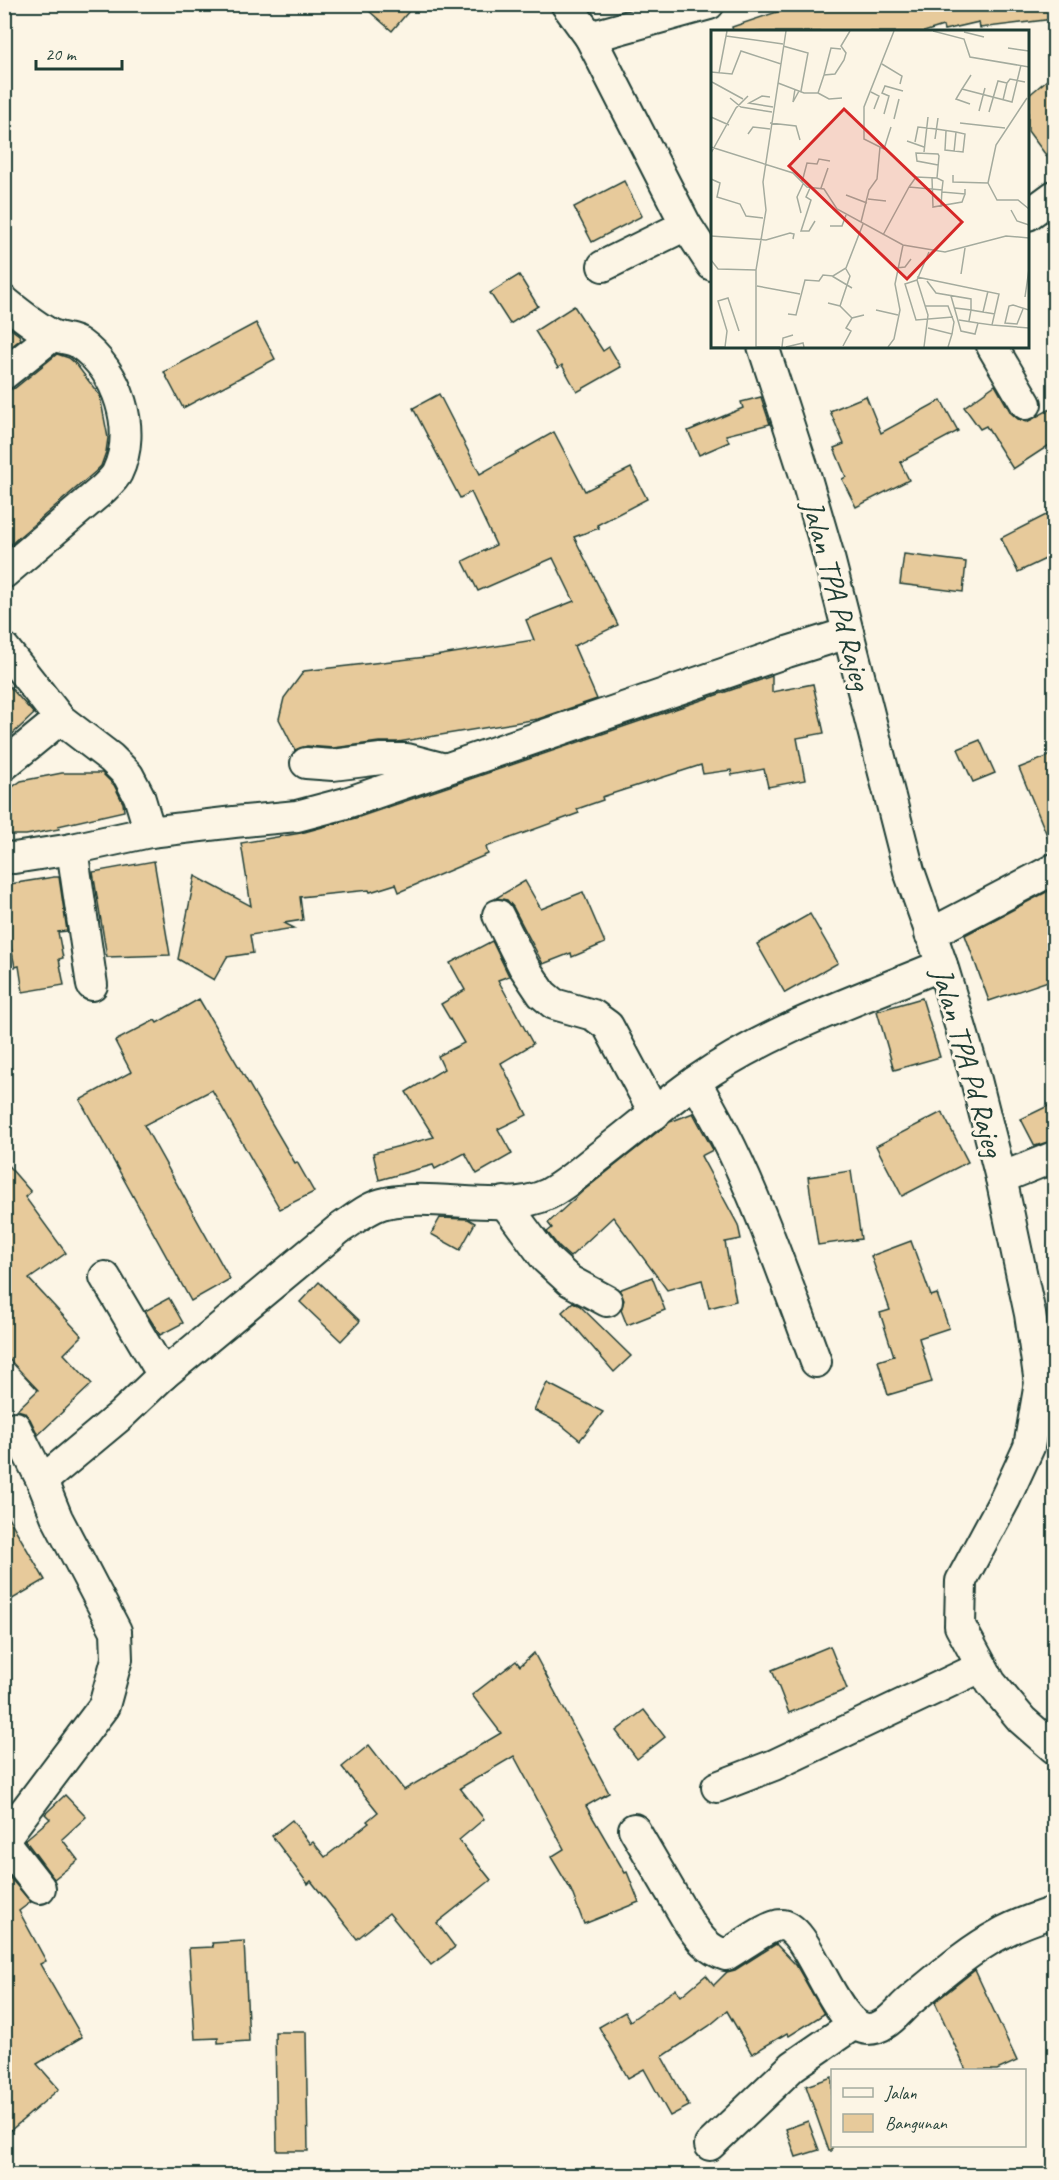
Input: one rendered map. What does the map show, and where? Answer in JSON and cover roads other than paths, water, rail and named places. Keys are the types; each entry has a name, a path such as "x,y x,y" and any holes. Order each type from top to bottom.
{"street":[{"path":"566,4 590,37 686,225 711,263"},
{"path":"590,37 709,4"},
{"path":"603,266 686,225"},
{"path":"4,302 52,336 78,342 96,358 113,381 124,413 124,453 116,475 102,490 4,573"},
{"path":"4,374 52,336"},
{"name":"Jalan TPA Pd Rajeg","path":"769,348 848,633 909,871 942,965 974,1072 1001,1178 1030,1314 1040,1383 1029,1447 962,1581 960,1626 991,1683 1022,1720 1054,1748"},
{"path":"993,348 1026,404"},
{"path":"4,857 14,858 72,849 150,832 297,816 346,803 848,633"},
{"path":"4,648 60,719 111,758 128,775 139,796 150,832"},
{"path":"4,765 60,719"},
{"path":"306,763 333,765 381,759 407,759 445,769"},
{"path":"72,849 92,985"},
{"path":"930,934 1054,869"},
{"path":"498,915 524,967 542,994 554,1004 593,1015 608,1026 655,1114"},
{"path":"42,1481 120,1416 163,1375 339,1229 365,1212 385,1203 404,1201 528,1202 549,1193 696,1082 741,1052 783,1031 942,965"},
{"path":"696,1082 719,1121 756,1199 816,1362"},
{"path":"1001,1178 1054,1157"},
{"path":"504,1202 546,1259 570,1281 607,1301"},
{"path":"105,1277 163,1375"},
{"path":"8,1422 42,1481 57,1518 116,1631 117,1659 104,1706 4,1840 40,1888"},
{"path":"717,1787 774,1765 981,1667"},
{"path":"634,1829 689,1923 714,1951 726,1955 757,1935 780,1924 789,1926 798,1936 854,2025 868,2029 885,2024 906,2003 961,1959 999,1934 1029,1920 1054,1912"},
{"path":"710,2145 793,2066 854,2025"}]}
